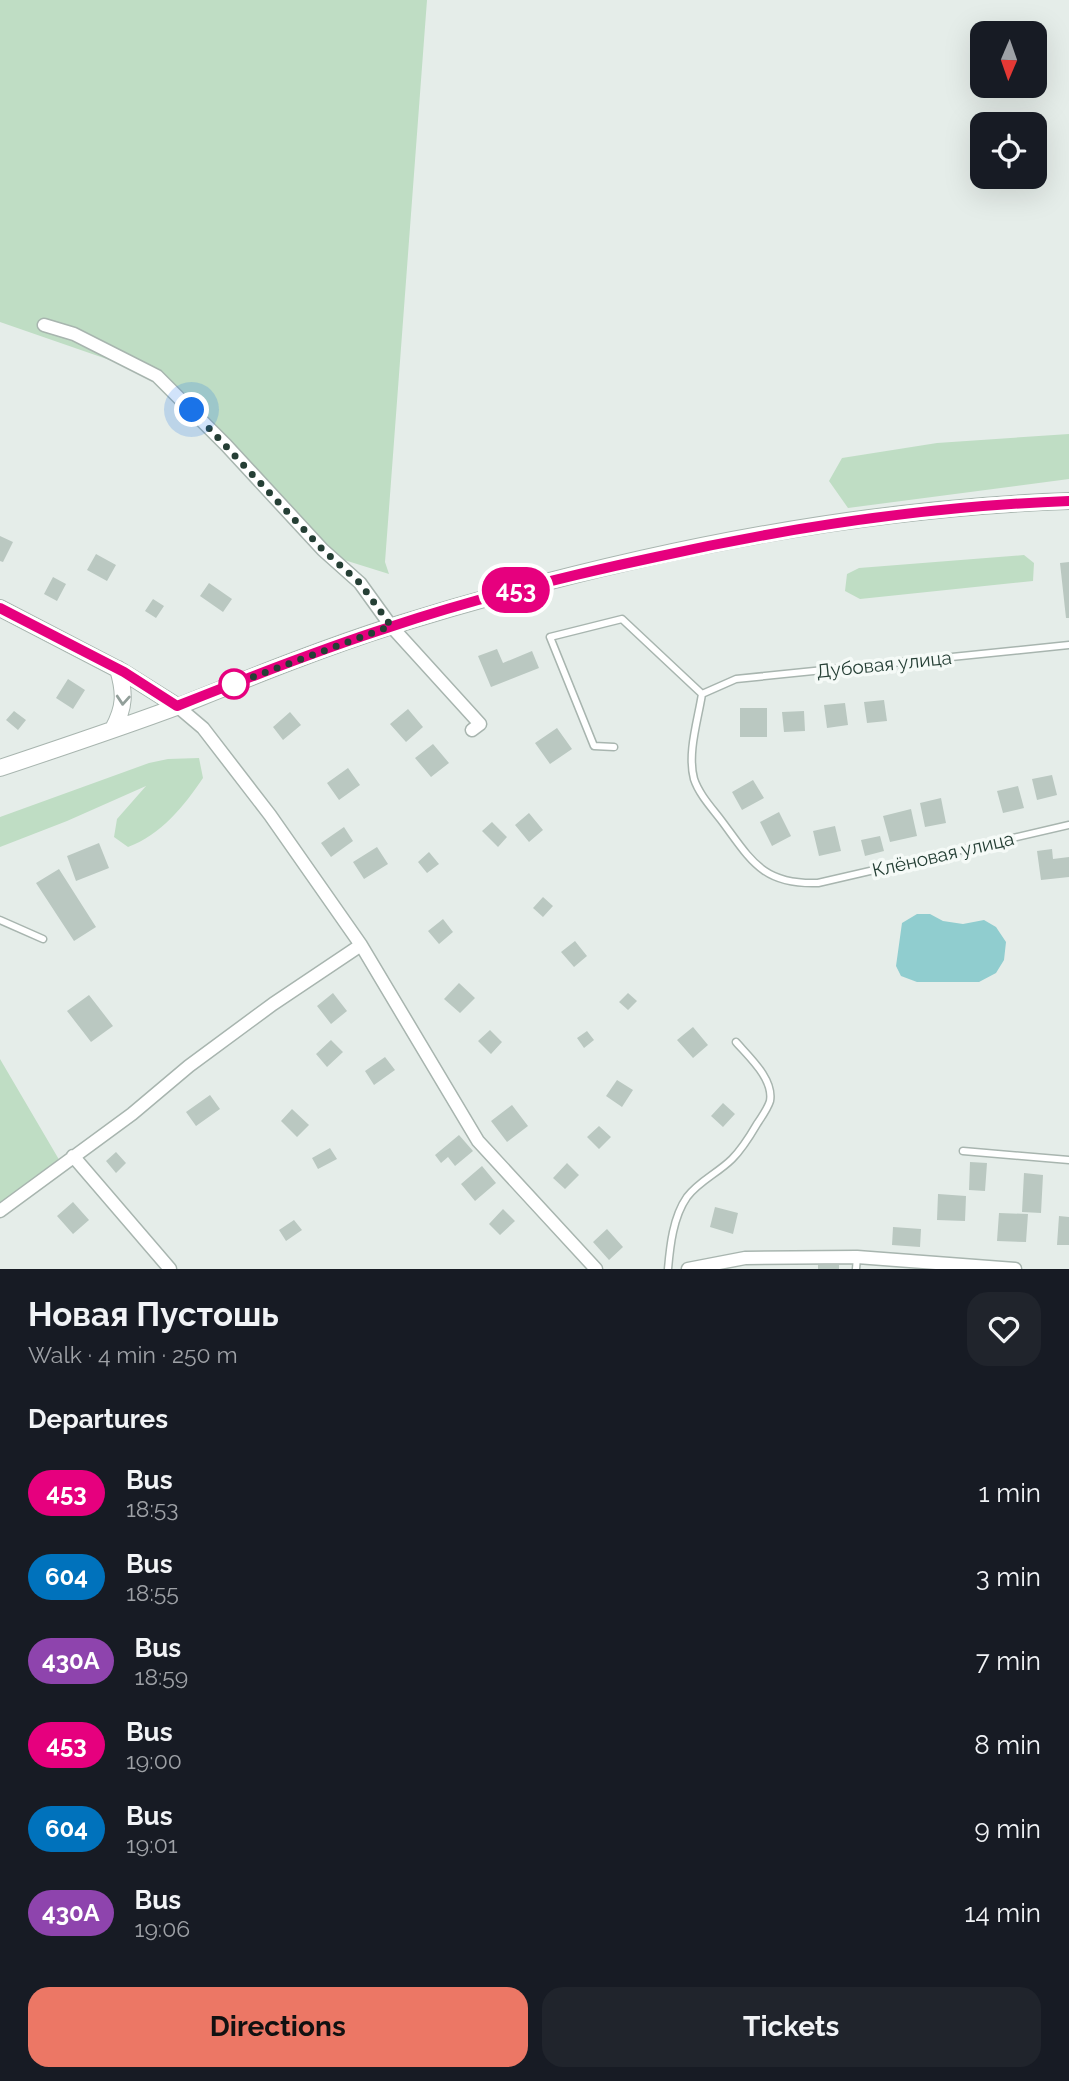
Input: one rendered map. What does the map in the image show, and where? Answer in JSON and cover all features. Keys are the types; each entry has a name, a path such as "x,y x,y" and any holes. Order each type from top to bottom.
{"street":[{"path":"44,325 74,334 157,376 226,445 323,550 360,583 391,626 480,724 472,730"},
{"path":"0,768 177,706 391,626 560,577 736,539 879,517 1069,501"},
{"path":"0,608 117,669 177,706 203,729 270,815 362,945 478,1141 596,1269"},
{"path":"113,729 123,710 124,700 124,687 117,669"},
{"path":"0,1211 132,1114 210,1050 362,945"},
{"path":"73,1156 169,1269"},
{"path":"688,1269 745,1258 1015,1269"}],"lane":[{"path":"614,747 594,746 550,637 622,619 702,694"},
{"name":"Дубовая улица","path":"702,694 736,679 1069,645"},
{"name":"Клёновая улица","path":"702,694 691,759 694,779 703,796 755,866 774,877 796,884 818,883 1069,825"},
{"path":"0,920 43,939"},
{"path":"668,1269 670,1245 687,1198 733,1158 755,1129 770,1101 769,1089 762,1073 736,1042"},
{"path":"963,1151 1069,1160"}],"green space":[{"path":"0,0 427,0 385,562 389,574 341,559 243,472 150,374 0,322"},
{"path":"1069,434 1069,479 848,508 829,481 842,458 937,443"},
{"path":"1024,555 1034,563 1033,581 860,599 845,591 847,574 859,568"},
{"path":"199,758 203,778 196,789 171,818 140,842 128,847 114,837 117,819 146,786 0,847 0,817 149,763"},
{"path":"0,1059 61,1163 0,1204"}],"water":[{"path":"917,914 930,914 943,921 963,924 984,920 996,927 1006,942 1004,960 996,973 979,982 917,982 901,976 896,966 902,923"}],"building":[{"path":"0,536 13,542 3,562 0,561"},
{"path":"96,554 116,565 107,581 87,570"},
{"path":"1069,562 1069,618 1066,618 1060,563"},
{"path":"53,577 66,584 57,601 44,594"},
{"path":"209,583 232,599 223,612 200,596"},
{"path":"153,599 164,606 156,618 145,611"},
{"path":"497,649 503,663 532,651 539,668 491,687 478,656"},
{"path":"68,679 85,690 73,709 56,698"},
{"path":"884,700 887,721 867,723 864,702"},
{"path":"845,703 848,725 827,728 824,705"},
{"path":"740,708 767,708 767,737 740,737"},
{"path":"408,709 423,727 406,742 390,724"},
{"path":"14,711 26,720 18,730 6,720"},
{"path":"804,711 805,731 784,732 782,712"},
{"path":"290,712 301,725 283,740 273,727"},
{"path":"557,728 572,749 550,764 535,743"},
{"path":"433,744 449,763 431,777 415,758"},
{"path":"348,768 360,785 339,800 327,783"},
{"path":"1052,775 1057,795 1037,800 1032,779"},
{"path":"753,780 764,798 742,810 732,792"},
{"path":"1018,786 1024,808 1003,813 997,791"},
{"path":"941,798 946,823 925,827 920,803"},
{"path":"911,809 917,836 890,842 883,816"},
{"path":"779,812 791,836 772,846 760,822"},
{"path":"529,813 543,830 529,842 515,825"},
{"path":"492,822 507,837 498,847 482,831"},
{"path":"835,826 841,851 819,856 813,831"},
{"path":"344,827 353,841 331,857 321,843"},
{"path":"880,836 884,851 865,856 861,840"},
{"path":"99,843 109,868 76,881 67,856"},
{"path":"377,847 388,864 364,879 353,862"},
{"path":"1052,849 1053,859 1069,857 1069,877 1041,880 1037,851"},
{"path":"429,852 439,864 427,873 418,862"},
{"path":"59,869 96,927 74,941 36,883"},
{"path":"543,897 553,906 543,917 533,908"},
{"path":"443,919 453,932 439,944 428,931"},
{"path":"575,941 587,956 574,967 561,952"},
{"path":"459,983 475,998 460,1013 444,999"},
{"path":"333,993 347,1011 331,1024 317,1006"},
{"path":"628,993 637,1001 628,1010 619,1002"},
{"path":"89,995 113,1026 91,1042 67,1011"},
{"path":"693,1027 708,1045 693,1058 677,1040"},
{"path":"490,1030 502,1042 491,1054 478,1041"},
{"path":"587,1031 594,1040 584,1048 577,1038"},
{"path":"331,1040 343,1052 327,1067 316,1054"},
{"path":"385,1057 395,1070 374,1085 365,1071"},
{"path":"617,1080 633,1090 622,1107 606,1096"},
{"path":"210,1095 220,1109 196,1126 186,1112"},
{"path":"723,1103 735,1114 723,1127 711,1116"},
{"path":"512,1105 528,1126 507,1142 491,1121"},
{"path":"292,1109 309,1125 297,1137 281,1121"},
{"path":"599,1126 611,1137 599,1149 587,1137"},
{"path":"459,1135 473,1151 455,1166 448,1157 441,1163 435,1155"},
{"path":"330,1148 337,1159 318,1169 312,1158"},
{"path":"116,1152 126,1163 116,1173 106,1161"},
{"path":"970,1162 987,1163 985,1191 969,1190"},
{"path":"567,1163 579,1175 565,1189 553,1178"},
{"path":"482,1166 496,1183 475,1201 461,1184"},
{"path":"1024,1173 1043,1175 1041,1213 1022,1212"},
{"path":"938,1194 966,1196 965,1221 937,1220"},
{"path":"73,1202 89,1220 73,1234 57,1216"},
{"path":"715,1207 738,1213 733,1234 710,1227"},
{"path":"503,1209 515,1221 500,1235 489,1224"},
{"path":"999,1213 1028,1214 1026,1242 997,1241"},
{"path":"1059,1216 1069,1217 1069,1245 1057,1245"},
{"path":"294,1220 302,1230 286,1241 279,1230"},
{"path":"893,1227 921,1229 920,1247 892,1245"},
{"path":"607,1229 623,1247 609,1260 593,1242"},
{"path":"818,1265 839,1265 839,1269 818,1269"}],"bus line":[{"name":"453","path":"0,608 124,672 177,706 391,626 560,577 736,539 879,517 1069,501"}],"route":[{"path":"192,410 323,550 360,583 391,626 234,684"}]}
